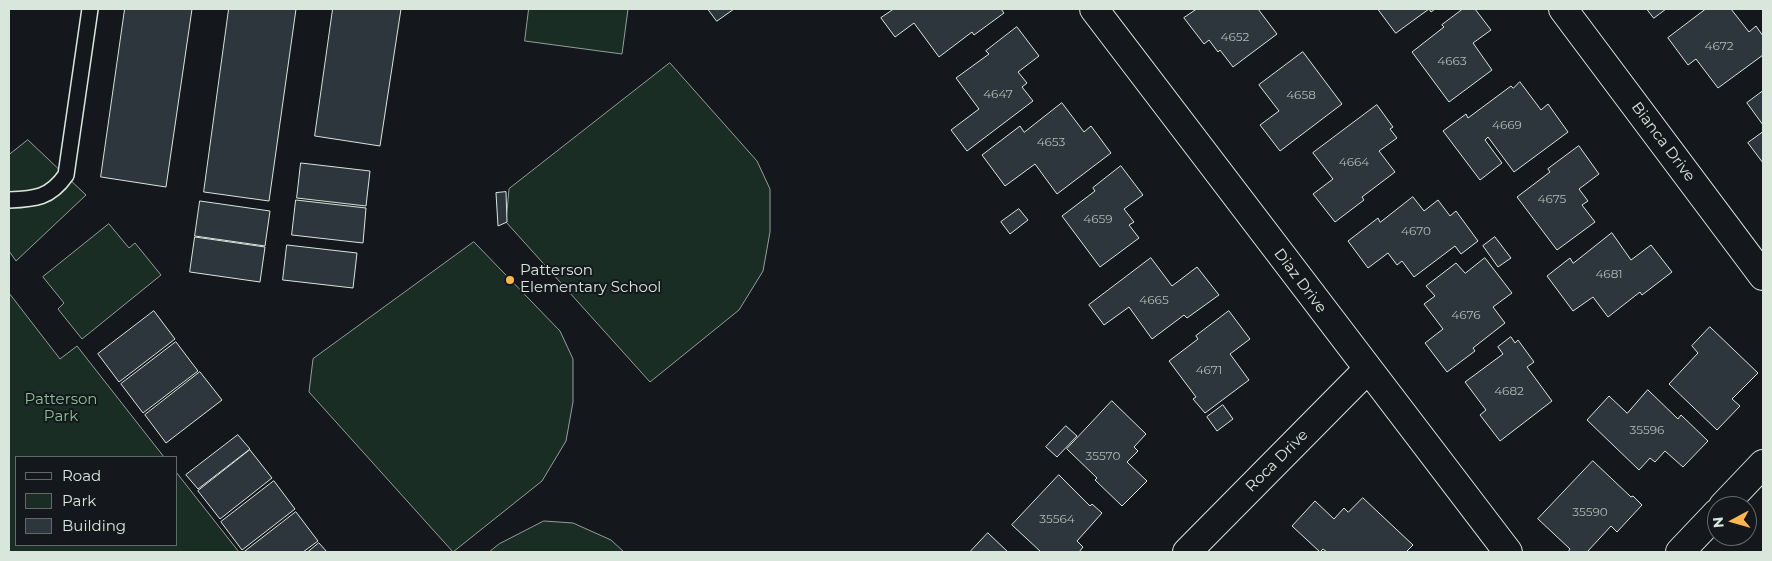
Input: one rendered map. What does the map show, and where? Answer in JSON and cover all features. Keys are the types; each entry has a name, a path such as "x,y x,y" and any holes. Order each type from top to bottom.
{"street":[{"name":"Diaz Drive","path":"1094,9 1508,552"},
{"name":"Bianca Drive","path":"1563,9 1763,276"},
{"name":"Roca Drive","path":"1187,552 1368,369"},
{"path":"1733,496 1763,464"},
{"path":"1680,552 1707,524"}],"lane":[{"path":"9,200 31,199 48,194 59,186 66,174 90,9"}],"green space":[{"path":"529,9 628,9 622,54 525,41"},
{"path":"670,63 757,161 770,189 770,232 763,271 739,310 650,382 506,222 509,189"},
{"path":"28,140 86,195 16,261 9,251 9,155"},
{"path":"109,224 129,248 135,243 161,275 82,339 58,309 64,303 43,277"},
{"path":"474,242 560,331 573,359 573,402 566,441 542,481 453,552 309,392 313,359"},
{"name":"Patterson Park","path":"9,293 60,359 77,346 163,456 15,456 15,546 178,546 178,475 239,552 9,552"},
{"path":"544,521 573,523 611,540 624,552 489,552 499,544"}],"building":[{"path":"125,9 192,9 166,187 101,177"},
{"path":"229,9 296,9 269,201 204,192"},
{"path":"333,9 401,9 380,146 315,136"},
{"path":"708,9 734,9 717,21"},
{"path":"894,9 1001,9 1004,13 974,35 972,32 939,57 914,23 895,37 881,18"},
{"path":"1197,9 1258,9 1277,34 1233,67 1220,50 1218,52 1209,40 1204,44 1184,18"},
{"path":"1378,9 1429,9 1396,33"},
{"path":"1463,9 1475,9 1491,30 1473,43 1492,70 1449,102 1412,52 1444,27 1442,25"},
{"path":"1647,9 1666,9 1654,18"},
{"path":"1706,9 1731,9 1749,32 1756,26 1763,36 1763,55 1718,88 1696,59 1688,65 1668,38"},
{"path":"1017,27 1039,56 1018,72 1027,83 1022,87 1033,101 967,151 951,130 979,109 956,78 989,54 986,51"},
{"path":"1303,52 1342,104 1280,151 1260,125 1279,111 1259,85"},
{"path":"1520,82 1541,110 1548,104 1568,132 1514,172 1488,137 1485,140 1502,163 1480,180 1443,131 1466,114 1468,118 1511,86 1513,88"},
{"path":"1763,91 1763,125 1747,103"},
{"path":"1062,103 1084,132 1091,126 1111,153 1057,194 1035,164 1005,186 982,155 1020,126 1024,132"},
{"path":"1377,105 1393,127 1390,129 1397,138 1379,151 1395,172 1362,197 1364,200 1335,222 1313,194 1333,179 1313,153"},
{"path":"1763,132 1763,163 1748,143"},
{"path":"1579,146 1599,174 1579,189 1588,201 1582,205 1595,222 1557,250 1517,197 1550,172 1548,169"},
{"path":"301,163 370,171 366,206 297,198"},
{"path":"1121,166 1143,195 1124,209 1134,222 1129,225 1139,238 1100,267 1062,216 1095,191 1093,188"},
{"path":"506,192 507,222 498,226 496,193"},
{"path":"1413,197 1424,211 1438,200 1450,216 1456,211 1478,241 1461,254 1455,246 1414,277 1402,261 1397,265 1388,253 1368,268 1348,241 1378,218 1380,222"},
{"path":"296,200 366,208 363,243 292,235"},
{"path":"200,201 270,211 265,246 195,236"},
{"path":"1019,209 1028,220 1010,234 1001,222"},
{"path":"1612,233 1631,260 1651,245 1672,272 1642,295 1640,292 1608,317 1593,297 1573,311 1547,276 1570,258 1573,263"},
{"path":"195,237 265,247 260,282 190,272"},
{"path":"1495,237 1511,258 1498,267 1483,246"},
{"path":"287,245 357,253 353,288 283,280"},
{"path":"1151,258 1172,286 1197,267 1219,295 1187,318 1184,315 1152,339 1129,307 1104,325 1089,305"},
{"path":"1485,258 1512,293 1493,307 1505,323 1473,348 1475,351 1447,372 1425,343 1443,329 1424,304 1435,296 1426,286 1456,263 1465,273"},
{"path":"154,311 175,339 119,382 98,354"},
{"path":"1229,311 1250,339 1230,354 1249,380 1205,413 1193,399 1196,397 1169,361 1198,339 1196,336"},
{"path":"1710,327 1758,373 1732,399 1740,406 1717,430 1669,384 1698,353 1692,346"},
{"path":"1511,337 1515,343 1518,340 1534,362 1527,367 1552,401 1500,441 1480,415 1486,410 1465,382 1503,354 1498,347"},
{"path":"176,342 198,371 143,413 121,384"},
{"path":"200,372 222,400 166,443 145,415"},
{"path":"1648,390 1678,419 1681,415 1708,441 1683,467 1665,451 1655,462 1650,458 1639,470 1587,420 1609,396 1627,413"},
{"path":"1112,401 1146,434 1134,447 1138,451 1127,462 1147,481 1122,506 1067,449"},
{"path":"1223,405 1233,419 1217,431 1207,417"},
{"path":"1066,426 1077,436 1057,457 1046,447"},
{"path":"238,435 250,449 198,489 186,475"},
{"path":"250,450 272,478 220,519 198,491"},
{"path":"1593,461 1642,505 1617,532 1611,526 1587,552 1568,552 1570,549 1538,519"},
{"path":"1059,475 1090,506 1092,504 1102,513 1077,541 1083,547 1079,552 1041,552 1012,525"},
{"path":"274,481 295,509 242,550 221,522"},
{"path":"1363,498 1413,545 1406,552 1327,552 1323,549 1320,552 1292,526 1315,501 1334,519 1344,508 1348,512"},
{"path":"296,512 318,541 303,552 244,552"},
{"path":"988,533 1008,552 970,552"},
{"path":"319,543 327,552 308,552"}],"place":[{"name":"Patterson Elementary School","path":"510,280"}]}
